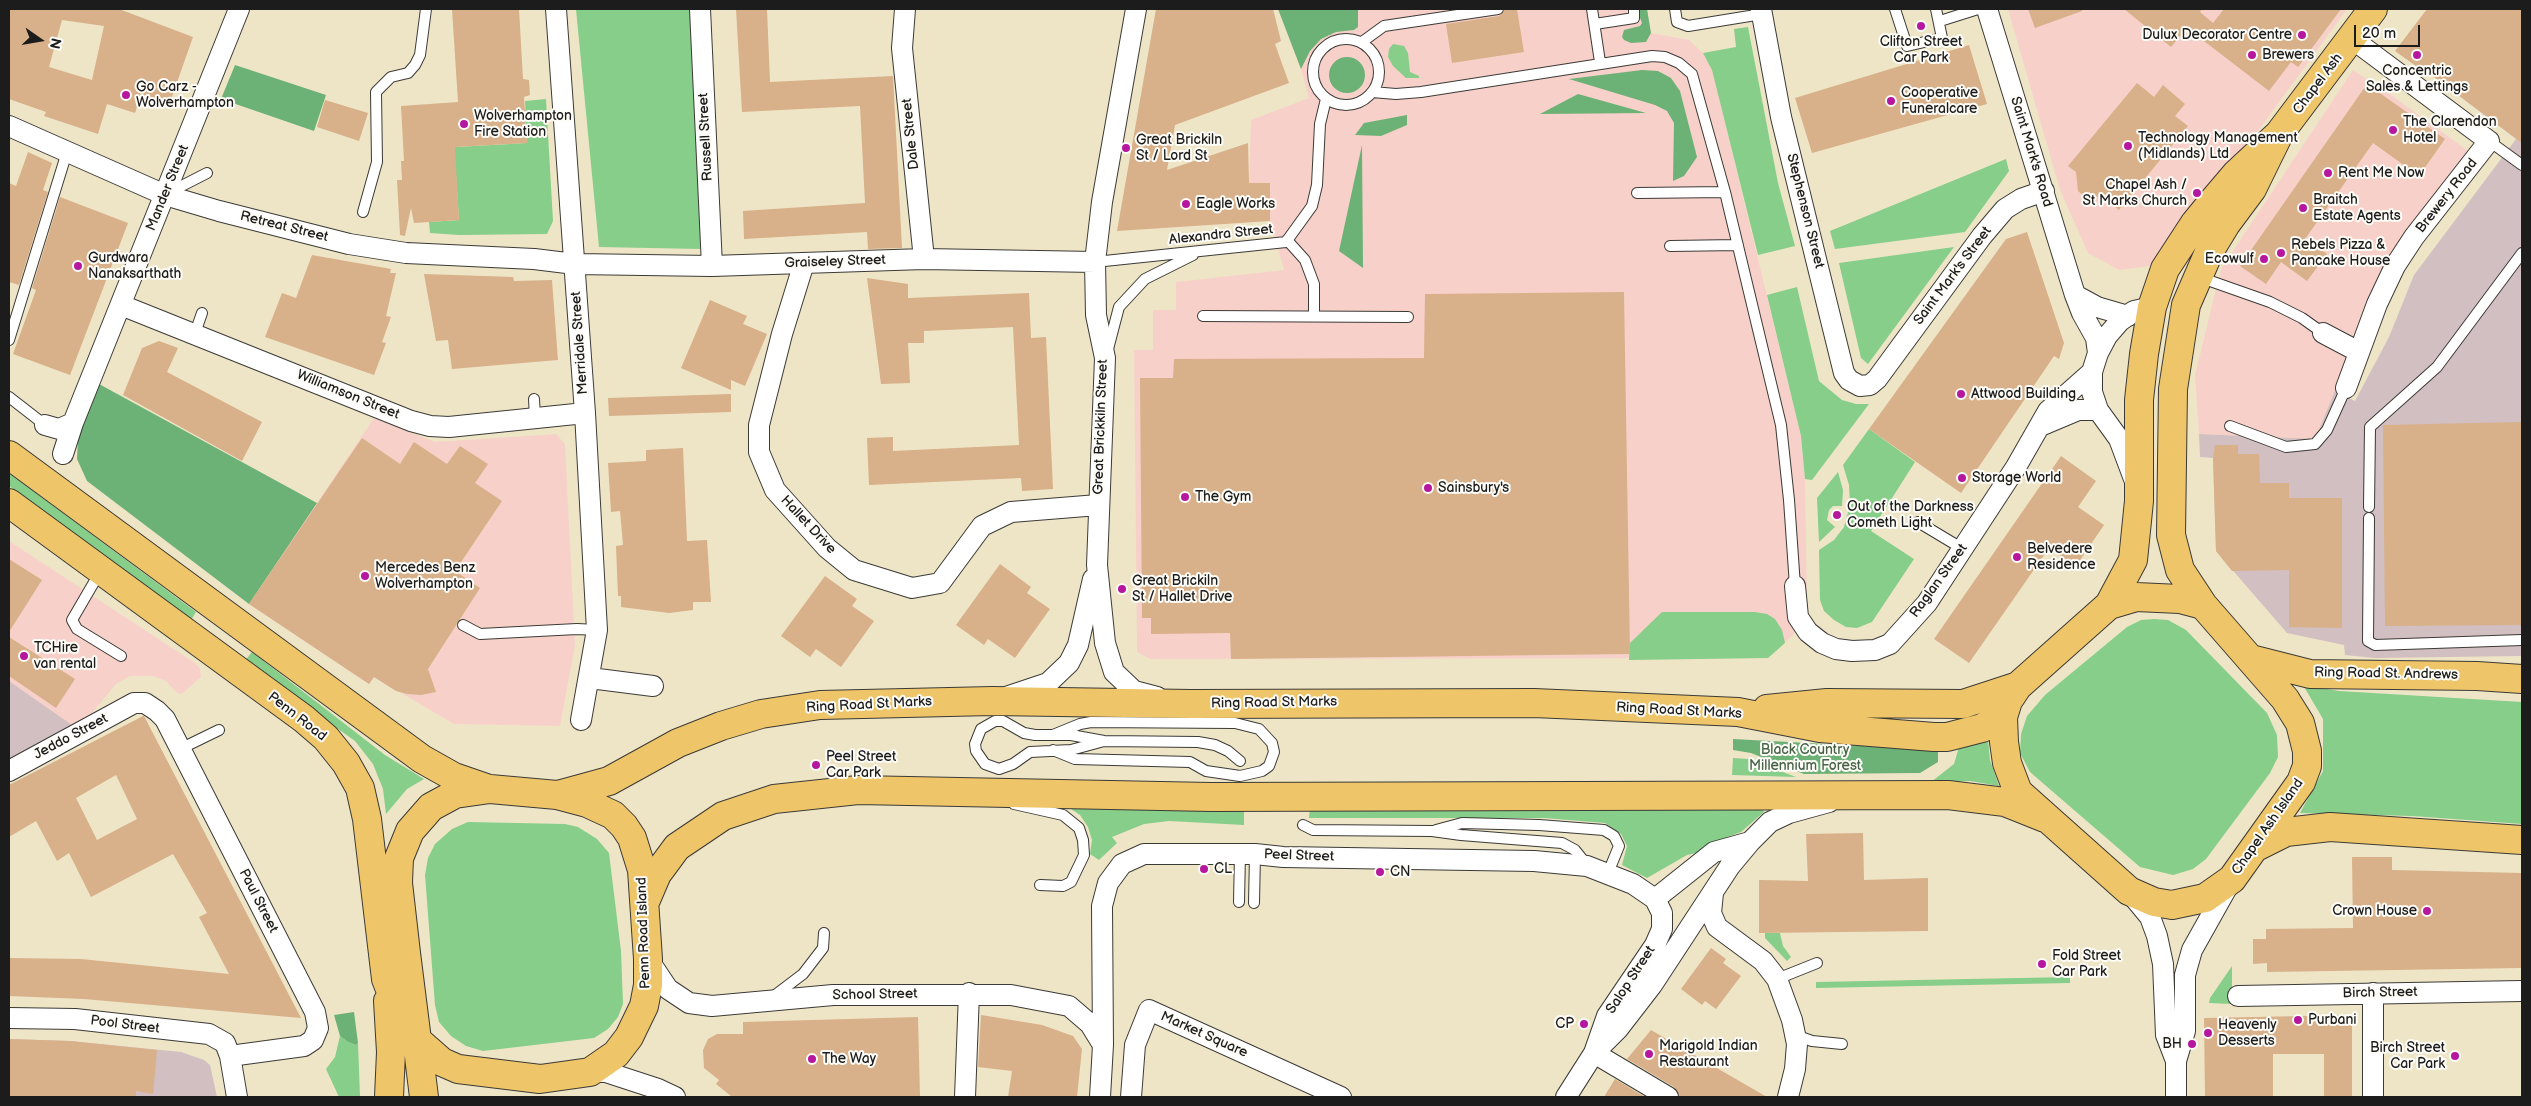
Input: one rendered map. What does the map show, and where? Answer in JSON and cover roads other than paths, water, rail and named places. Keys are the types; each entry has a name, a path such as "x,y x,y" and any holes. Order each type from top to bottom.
{"highway":[{"name":"Chapel Ash","path":"2279,134 2373,9"},
{"path":"2203,605 2180,570 2171,535 2173,389 2186,305 2197,277 2226,224 2252,189 2279,134"},
{"path":"2109,605 2133,560 2139,501 2139,400 2144,354 2140,311 2195,223 2236,174 2279,134"},
{"path":"9,455 422,759 454,777 490,789"},
{"name":"Penn Road","path":"11,507 304,719 326,738 346,763 360,788 366,819 386,979 403,1022 417,1040"},
{"name":"Chapel Ash Island","path":"2136,598 2180,599 2203,605 2285,699 2300,723 2307,751 2307,766 2301,782 2232,880 2205,898 2172,906 2154,902 2129,891 2018,792 2007,763 2003,717 2008,701 2018,686 2109,605 2136,598"},
{"name":"Ring Road St. Andrews","path":"2251,659 2310,674 2477,676 2522,679"},
{"path":"1738,712 1826,703 1963,704 2018,686"},
{"name":"Ring Road St Marks","path":"557,795 609,781 678,743 721,726 762,714 820,705 992,701 1191,704 1534,703 1738,712 1820,728 1934,737 1947,737 1982,728 2003,717"},
{"name":"Penn Road Island","path":"490,789 557,795 587,803 613,815 632,838 642,870 648,985 644,1006 630,1037 616,1054 590,1072 540,1079 458,1069 442,1062 417,1040 398,883 399,858 410,831 431,807 455,794 490,789"},
{"path":"644,904 657,874 677,848 723,816 774,799 858,790 1211,797 1689,794 1948,795 1978,797 2004,802 2045,818"},
{"path":"2256,847 2286,832 2330,826 2522,840"},
{"path":"386,979 391,1052 390,1097"},
{"path":"417,1040 424,1097"},
{"path":"513,1097 540,1079"}],"street":[{"name":"Mander Street","path":"63,454 73,423 239,9"},
{"name":"Merridale Street","path":"556,9 586,413 597,630 590,678 581,720"},
{"name":"Russell Street","path":"700,9 712,266"},
{"name":"Dale Street","path":"905,9 902,48 924,260"},
{"name":"Great Brickkiln Street","path":"1136,9 1102,202 1095,262 1096,315 1105,358 1096,565 1107,655 1114,672 1134,691 1191,704"},
{"name":"Saint Mark's Road","path":"1987,9 2075,295 2082,313 2096,338 2102,344"},
{"name":"Stephenson Street","path":"1762,11 1781,117 1844,373 1849,380 1860,386 1870,386 1878,379"},
{"path":"2351,38 2489,141"},
{"name":"Retreat Street","path":"9,126 165,194 349,244 406,253 534,259 575,264"},
{"name":"Brewery Road","path":"2346,388 2395,266 2414,238 2489,141"},
{"name":"Saint Mark's Street","path":"1878,379 2005,209 2021,199 2044,191"},
{"name":"Graiseley Street","path":"575,264 712,266 924,260 1095,262"},
{"name":"Hallet Drive","path":"804,263 782,334 759,425 759,452 776,490 827,548 854,570 912,588 940,583 982,526 1011,512 1098,505"},
{"path":"2075,295 2097,307 2140,311"},
{"name":"Williamson Street","path":"121,305 411,421 430,426 449,427 535,408 586,413"},
{"path":"2139,501 2134,476 2119,439 2098,410 2092,392 2092,372 2102,344 2140,311"},
{"path":"2323,333 2359,352"},
{"name":"Raglan Street","path":"1795,586 1798,617 1808,632 1822,643 1836,650 1852,652 1875,650 1890,644 1927,602 1963,549 2048,411 2092,372"},
{"path":"2040,426 2078,410 2098,410"},
{"path":"45,425 59,429 73,423"},
{"path":"992,701 1048,682 1070,663 1078,645 1096,565"},
{"path":"590,678 653,686"},
{"name":"Paul Street","path":"134,704 145,704 157,710 164,720 315,1012 318,1028 313,1040 304,1046 230,1056"},
{"name":"Jeddo Street","path":"9,771 134,704"},
{"name":"Salop Street","path":"1566,1097 1594,1053 1618,1029 1652,985 1730,866 1750,842 1770,822 1789,813 1850,796"},
{"name":"Salop Street","path":"1594,1053 1607,1016 1655,945 1662,929 1662,913 1655,899 1714,852 1750,842"},
{"name":"Peel Street","path":"1100,1097 1103,1045 1102,906 1108,883 1122,864 1144,854 1248,854 1534,861 1587,866 1633,884 1655,899"},
{"path":"2176,1097 2176,1061 2185,1031 2185,975 2192,950 2232,880"},
{"path":"2129,891 2150,917 2157,936 2163,964 2166,1034 2176,1061"},
{"path":"1713,893 1712,913 1717,927 1763,962 1777,979 1792,1020 1795,1034 1795,1070 1788,1097"},
{"name":"School Street","path":"648,959 668,989 689,1003 712,1006 834,995 1011,994 1069,1006 1090,1024 1103,1045"},
{"name":"Birch Street","path":"2238,996 2522,991"},
{"path":"965,1097 969,993"},
{"path":"2373,993 2373,1097"},
{"name":"Market Square","path":"1131,1097 1135,1044 1149,1010 1341,1097"},
{"name":"Pool Street","path":"9,1018 75,1019 209,1034 225,1043 230,1056"},
{"path":"1594,1053 1668,1097"},
{"path":"230,1056 237,1097"},
{"path":"590,1072 606,1072 658,1089 675,1097"}],"lane":[{"path":"363,212 377,162 376,92 391,77 408,73 415,65 420,56 426,9"},
{"path":"1362,42 1384,26 1498,9"},
{"path":"1592,9 1600,62"},
{"path":"1675,9 1677,22 1688,26 1762,11"},
{"path":"1895,9 1907,46 1942,38 1936,9"},
{"path":"1940,21 1978,9"},
{"path":"1594,24 1634,18 1634,10"},
{"path":"1352,38 1362,42 1371,49 1379,66 1379,76 1372,92 1359,102 1348,105 1336,104 1326,99 1319,91 1313,75 1315,59 1321,49 1330,42 1340,39 1352,38"},
{"path":"1372,92 1396,94 1422,92 1600,62 1652,56 1666,57 1679,63 1692,74 1725,192 1781,425 1790,500 1795,586"},
{"name":"Alexandra Street","path":"1095,262 1199,252 1287,240 1312,206 1317,185 1320,124 1326,99"},
{"path":"2489,141 2522,165"},
{"path":"9,340 67,152"},
{"path":"165,194 207,173"},
{"path":"1637,193 1725,192"},
{"path":"1287,240 1305,260 1314,284 1314,316"},
{"path":"1670,246 1738,245"},
{"path":"1105,358 1119,307 1145,279 1199,252"},
{"path":"2522,253 2437,367 2370,427 2368,641 2375,645 2522,640"},
{"path":"2197,277 2270,302 2302,318 2323,333"},
{"path":"195,333 202,314"},
{"path":"1202,316 1408,317"},
{"path":"2230,426 2286,447 2315,444 2327,430 2346,388"},
{"path":"9,398 45,425"},
{"path":"1918,522 1963,549"},
{"path":"101,571 72,620 77,629 121,656"},
{"path":"463,625 480,634 577,629 597,630"},
{"path":"1104,741 1070,750 1030,752 1013,764 999,769 984,764 979,758 975,744 981,729 995,721 1011,724 1024,733 1071,735 1104,741 1198,742 1215,745 1228,751 1240,761"},
{"path":"1053,735 1080,724 1091,722 1235,723 1259,729 1272,743 1274,752 1269,766 1262,772 1240,776 1213,772 1190,762 1075,759 1053,750"},
{"path":"180,749 219,730"},
{"path":"968,793 1063,816 1078,828 1084,854 1071,882 1063,886 1040,885"},
{"path":"1432,831 1462,823 1539,824 1604,830 1614,836 1619,846 1608,873"},
{"path":"1303,825 1313,830 1432,831 1562,843 1575,850 1587,866"},
{"path":"1239,902 1248,854"},
{"path":"1248,854 1254,903"},
{"path":"767,1000 787,988 803,974 823,948 824,933"},
{"path":"1777,979 1817,963"},
{"path":"1795,1034 1812,1041 1842,1044"}],"place":[{"name":"Clifton Street Car Park","path":"1921,26"},
{"name":"Dulux Decorator Centre","path":"2302,35"},
{"name":"Brewers","path":"2252,55"},
{"name":"Concentric Sales & Lettings","path":"2417,55"},
{"name":"Go Carz - Wolverhampton","path":"126,95"},
{"name":"Cooperative Funeralcare","path":"1891,101"},
{"name":"Wolverhampton Fire Station","path":"464,124"},
{"name":"The Clarendon Hotel","path":"2393,130"},
{"name":"Technology Management (Midlands) Ltd","path":"2128,146"},
{"name":"Great Brickiln St / Lord St","path":"1126,148"},
{"name":"Rent Me Now","path":"2328,173"},
{"name":"Chapel Ash / St Marks Church","path":"2197,193"},
{"name":"Eagle Works","path":"1186,204"},
{"name":"Braitch Estate Agents","path":"2303,208"},
{"name":"Rebels Pizza & Pancake House","path":"2281,253"},
{"name":"Ecowulf","path":"2264,259"},
{"name":"Gurdwara Nanaksarthath","path":"78,266"},
{"name":"Attwood Building","path":"1961,394"},
{"name":"Storage World","path":"1962,478"},
{"name":"Sainsbury's","path":"1428,488"},
{"name":"The Gym","path":"1185,497"},
{"name":"Out of the Darkness Cometh Light","path":"1837,515"},
{"name":"Belvedere Residence","path":"2017,557"},
{"name":"Mercedes Benz Wolverhampton","path":"365,576"},
{"name":"Great Brickiln St / Hallet Drive","path":"1122,589"},
{"name":"TCHire van rental","path":"24,656"},
{"name":"Peel Street Car Park","path":"816,765"},
{"name":"CL","path":"1204,869"},
{"name":"CN","path":"1380,872"},
{"name":"Crown House","path":"2427,911"},
{"name":"Fold Street Car Park","path":"2042,964"},
{"name":"Purbani","path":"2298,1020"},
{"name":"CP","path":"1584,1024"},
{"name":"Heavenly Desserts","path":"2208,1033"},
{"name":"BH","path":"2192,1044"},
{"name":"Marigold Indian Restaurant","path":"1649,1054"},
{"name":"Birch Street Car Park","path":"2455,1056"},
{"name":"The Way","path":"812,1059"}],"park label":[{"name":"Black Country Millennium Forest","path":"1805,758"}]}
